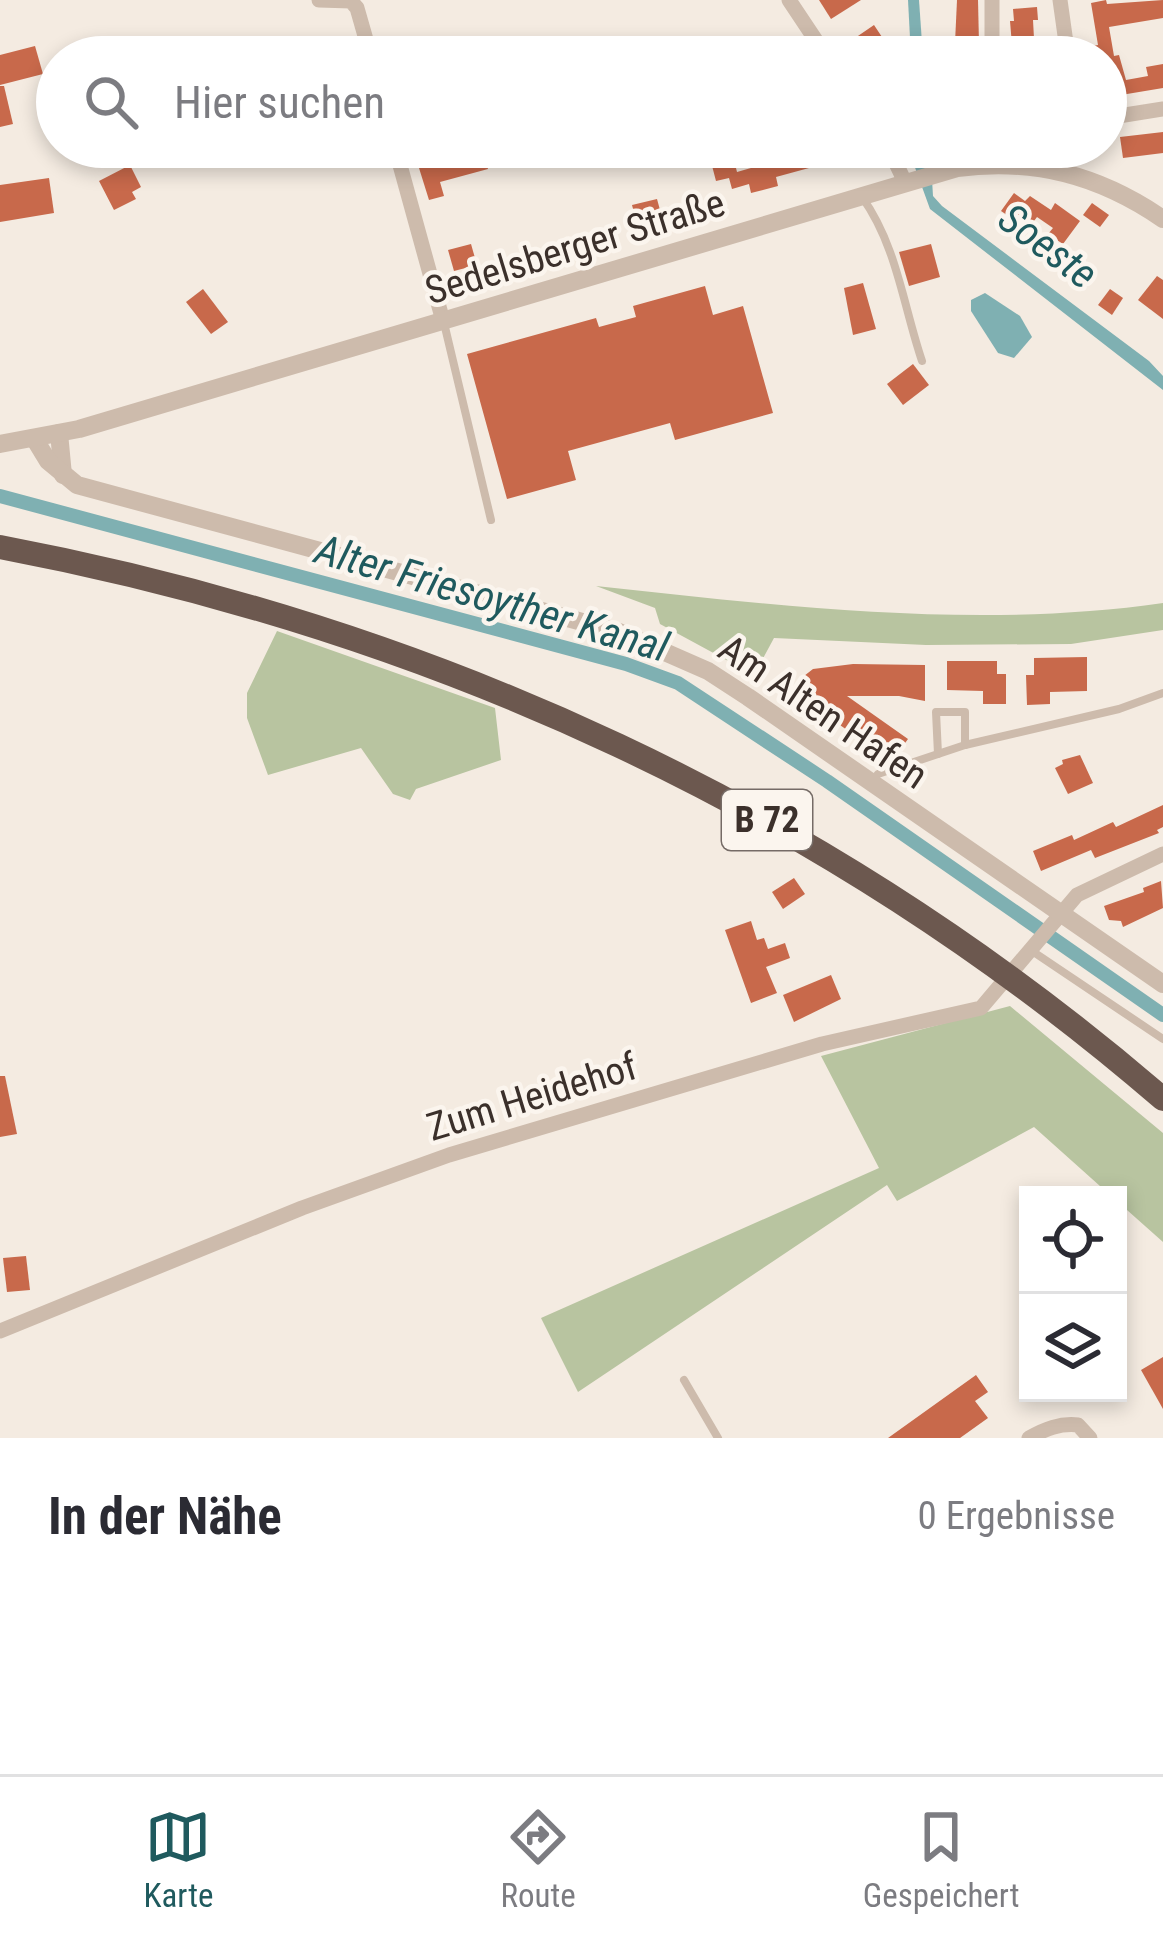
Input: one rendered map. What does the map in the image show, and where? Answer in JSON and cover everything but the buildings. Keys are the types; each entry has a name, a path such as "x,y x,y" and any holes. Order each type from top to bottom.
{"highway":[{"name":"B 72","path":"0,547 93,564 256,606 457,674 662,763 784,829 988,960 1163,1099"}],"street":[{"path":"319,0 351,1 365,36"},
{"path":"789,0 813,36"},
{"path":"992,0 992,36"},
{"path":"1060,0 1065,36"},
{"path":"1127,115 1163,109"},
{"path":"401,168 443,321"},
{"path":"900,168 908,181"},
{"name":"Sedelsberger Straße","path":"0,444 59,433 908,181 967,168"},
{"name":"Sedelsberger Straße","path":"1049,168 1124,194 1163,219"},
{"path":"59,433 63,475"},
{"name":"Am Alten Hafen","path":"34,438 48,461 77,485 619,632 707,671 871,782 1046,932 1163,984"},
{"name":"Zum Heidehof","path":"0,1331 302,1208 449,1155 822,1045 981,1008 1077,895 1163,854"},
{"path":"1029,1438 1055,1426 1078,1425 1088,1435"}],"lane":[{"path":"861,196 877,218 894,257 902,303 922,361"},
{"path":"443,321 491,520"},
{"path":"871,782 878,774 965,745 1119,709 1163,693"},
{"path":"938,754 936,712 965,712 965,745"},
{"path":"1046,932 1163,1040"},
{"path":"684,1380 718,1438"}],"green space":[{"path":"596,586 808,607 951,615 1093,611 1163,603 1163,630 1071,644 926,645 774,638 754,675 660,624 655,608"},
{"path":"277,631 495,708 501,760 416,789 410,800 393,794 361,748 268,775 247,718 247,693"},
{"path":"1010,1006 1163,1133 1163,1242 1127,1210 1127,1186 1100,1186 1034,1127 897,1201 887,1185 578,1392 541,1318 879,1168 821,1056"}],"water":[{"path":"908,0 919,0 922,36 910,36"},
{"path":"915,168 931,168 933,196 942,206 1149,361 1163,376 1163,390 930,209"},
{"path":"985,293 1020,316 1032,337 1014,358 998,353 971,311 971,300"}],"waterway":[{"name":"Alter Friesoyther Kanal","path":"0,496 626,664 678,683 1163,1015"}],"water label":[{"name":"Soeste","path":"1048,246"}]}
